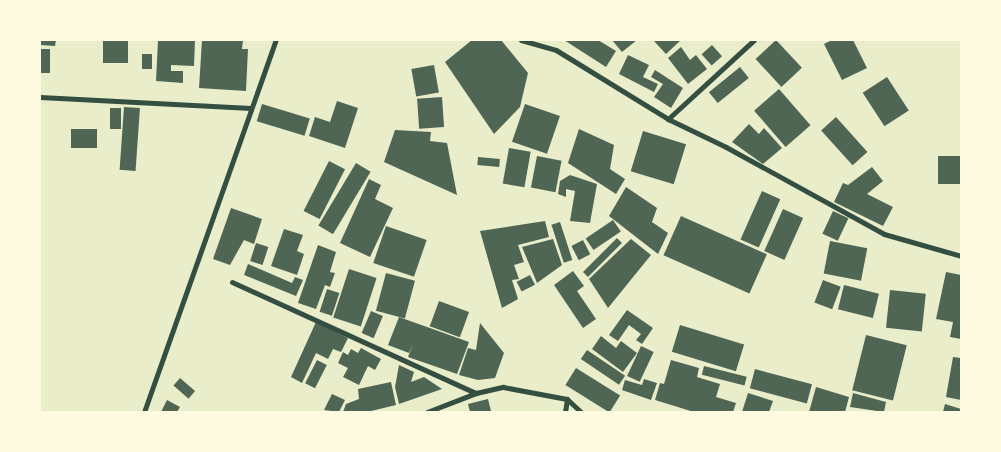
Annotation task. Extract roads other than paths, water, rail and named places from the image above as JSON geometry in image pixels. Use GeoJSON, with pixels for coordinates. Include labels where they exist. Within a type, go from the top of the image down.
{"type":"FeatureCollection","features":[{"type":"Feature","properties":{"kind":"street"},"geometry":{"type":"LineString","coordinates":[[144,412],[276,40]]}},
{"type":"Feature","properties":{"kind":"street"},"geometry":{"type":"LineString","coordinates":[[521,40],[556,50],[668,119],[726,147],[884,234],[961,256]]}},
{"type":"Feature","properties":{"kind":"street"},"geometry":{"type":"LineString","coordinates":[[668,119],[754,40]]}},
{"type":"Feature","properties":{"kind":"street"},"geometry":{"type":"LineString","coordinates":[[40,97],[251,108]]}},
{"type":"Feature","properties":{"kind":"street"},"geometry":{"type":"LineString","coordinates":[[232,282],[476,393]]}},
{"type":"Feature","properties":{"kind":"street"},"geometry":{"type":"LineString","coordinates":[[427,412],[476,393],[503,386],[567,399],[581,412]]}},
{"type":"Feature","properties":{"kind":"street"},"geometry":{"type":"LineString","coordinates":[[565,412],[567,399]]}}]}
